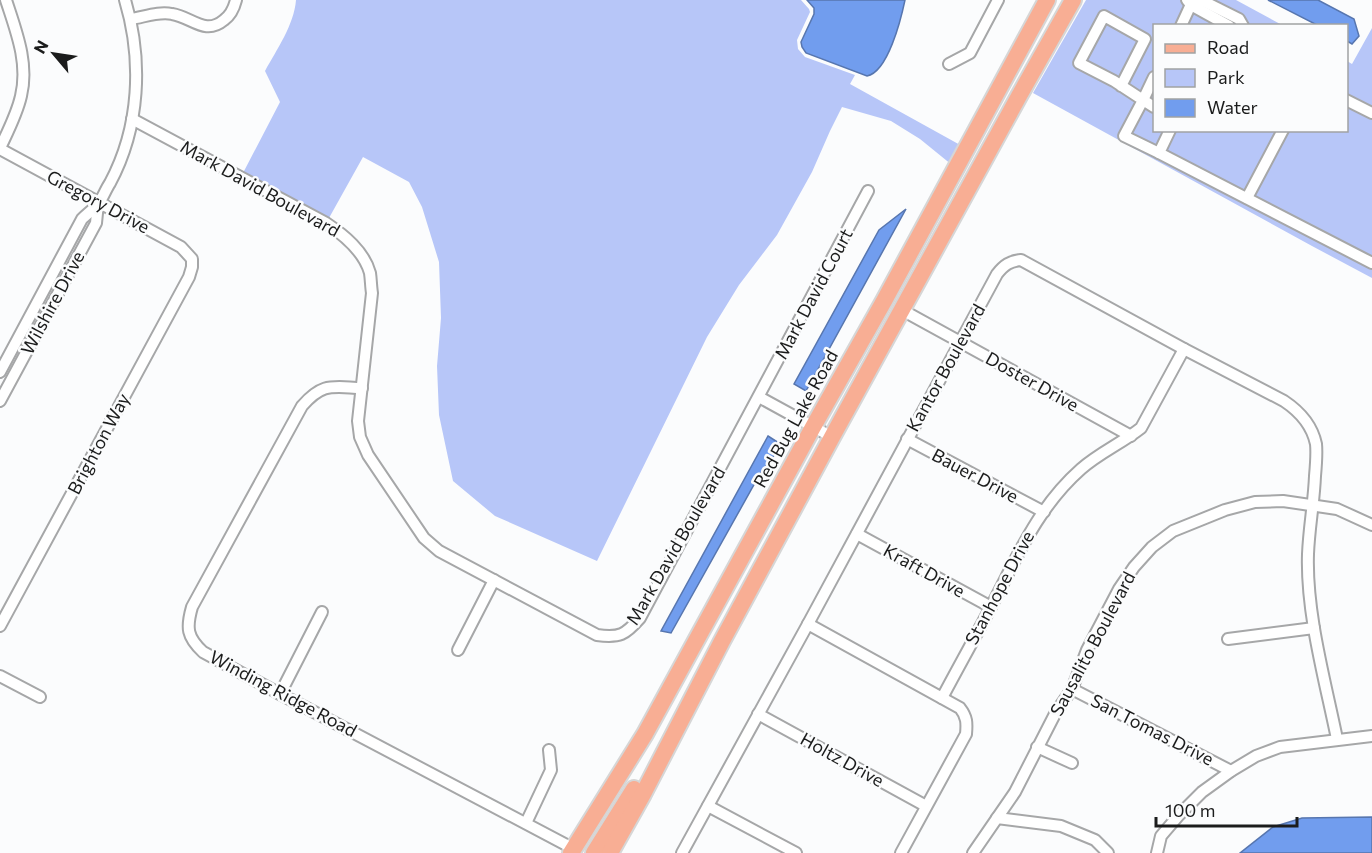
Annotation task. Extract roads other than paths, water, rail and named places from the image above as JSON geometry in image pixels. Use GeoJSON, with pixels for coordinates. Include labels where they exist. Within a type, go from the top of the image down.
{"type":"FeatureCollection","features":[{"type":"Feature","properties":{"kind":"main road","name":"Red Bug Lake Road"},"geometry":{"type":"LineString","coordinates":[[572,851],[645,734],[1047,0]]}},
{"type":"Feature","properties":{"kind":"main road"},"geometry":{"type":"LineString","coordinates":[[610,853],[644,794],[722,641],[832,438],[1073,0]]}},
{"type":"Feature","properties":{"kind":"main road"},"geometry":{"type":"LineString","coordinates":[[902,310],[901,286],[945,204],[945,189]]}},
{"type":"Feature","properties":{"kind":"main road"},"geometry":{"type":"LineString","coordinates":[[594,853],[722,641]]}},
{"type":"Feature","properties":{"kind":"street"},"geometry":{"type":"LineString","coordinates":[[0,148],[21,96],[24,76],[23,56],[6,0]]}},
{"type":"Feature","properties":{"kind":"street","name":"Wilshire Drive"},"geometry":{"type":"LineString","coordinates":[[0,372],[82,219],[98,203],[116,170],[126,141],[136,93],[136,67],[131,20],[125,0]]}},
{"type":"Feature","properties":{"kind":"street"},"geometry":{"type":"LineString","coordinates":[[131,20],[160,13],[172,14],[208,27],[219,24],[229,16],[236,0]]}},
{"type":"Feature","properties":{"kind":"street"},"geometry":{"type":"LineString","coordinates":[[949,64],[970,53],[998,0]]}},
{"type":"Feature","properties":{"kind":"street"},"geometry":{"type":"LineString","coordinates":[[1181,24],[1193,1]]}},
{"type":"Feature","properties":{"kind":"street"},"geometry":{"type":"LineString","coordinates":[[1193,1],[1226,24]]}},
{"type":"Feature","properties":{"kind":"street"},"geometry":{"type":"LineString","coordinates":[[1193,1],[1239,19],[1242,24]]}},
{"type":"Feature","properties":{"kind":"street"},"geometry":{"type":"LineString","coordinates":[[1121,86],[1145,39],[1104,16],[1079,63],[1153,105]]}},
{"type":"Feature","properties":{"kind":"street"},"geometry":{"type":"LineString","coordinates":[[1153,81],[1124,136],[1372,263]]}},
{"type":"Feature","properties":{"kind":"street"},"geometry":{"type":"LineString","coordinates":[[1348,101],[1372,113]]}},
{"type":"Feature","properties":{"kind":"street","name":"Mark David Boulevard"},"geometry":{"type":"LineString","coordinates":[[132,119],[326,223],[356,247],[370,273],[372,293],[358,421],[360,437],[368,454],[413,523],[424,538],[439,551],[597,635],[619,636],[629,631],[640,618],[759,397]]}},
{"type":"Feature","properties":{"kind":"street"},"geometry":{"type":"LineString","coordinates":[[1159,153],[1169,132]]}},
{"type":"Feature","properties":{"kind":"street"},"geometry":{"type":"LineString","coordinates":[[1247,198],[1281,132]]}},
{"type":"Feature","properties":{"kind":"street","name":"Gregory Drive"},"geometry":{"type":"LineString","coordinates":[[0,148],[181,247],[192,259]]}},
{"type":"Feature","properties":{"kind":"street","name":"Mark David Court"},"geometry":{"type":"LineString","coordinates":[[759,397],[868,191]]}},
{"type":"Feature","properties":{"kind":"street","name":"Wilshire Drive"},"geometry":{"type":"LineString","coordinates":[[0,401],[96,223],[98,203]]}},
{"type":"Feature","properties":{"kind":"street","name":"Brighton Way"},"geometry":{"type":"LineString","coordinates":[[0,626],[189,277],[192,259]]}},
{"type":"Feature","properties":{"kind":"street","name":"Kantor Boulevard"},"geometry":{"type":"LineString","coordinates":[[682,853],[997,274],[1012,261],[1021,260],[1284,401],[1304,418],[1316,443],[1317,456],[1308,553],[1309,583],[1314,628],[1337,739]]}},
{"type":"Feature","properties":{"kind":"street","name":"Doster Drive"},"geometry":{"type":"LineString","coordinates":[[902,310],[1131,436]]}},
{"type":"Feature","properties":{"kind":"street","name":"Stanhope Drive"},"geometry":{"type":"LineString","coordinates":[[942,698],[1032,527],[1059,491],[1082,469],[1141,428],[1184,349]]}},
{"type":"Feature","properties":{"kind":"street","name":"Winding Ridge Road"},"geometry":{"type":"LineString","coordinates":[[362,388],[321,389],[302,406],[192,607],[188,620],[189,633],[194,643],[203,652],[526,823],[572,851]]}},
{"type":"Feature","properties":{"kind":"street"},"geometry":{"type":"LineString","coordinates":[[759,397],[832,438]]}},
{"type":"Feature","properties":{"kind":"street","name":"Bauer Drive"},"geometry":{"type":"LineString","coordinates":[[907,439],[1044,512]]}},
{"type":"Feature","properties":{"kind":"street","name":"Sausalito Boulevard"},"geometry":{"type":"LineString","coordinates":[[973,853],[1015,792],[1056,712],[1072,689],[1087,650],[1119,590],[1134,567],[1152,547],[1173,531],[1225,510],[1255,502],[1282,501],[1338,509],[1372,525]]}},
{"type":"Feature","properties":{"kind":"street","name":"Kraft Drive"},"geometry":{"type":"LineString","coordinates":[[857,534],[991,607]]}},
{"type":"Feature","properties":{"kind":"street"},"geometry":{"type":"LineString","coordinates":[[458,650],[494,580]]}},
{"type":"Feature","properties":{"kind":"street"},"geometry":{"type":"LineString","coordinates":[[280,694],[322,612]]}},
{"type":"Feature","properties":{"kind":"street"},"geometry":{"type":"LineString","coordinates":[[808,624],[960,708],[965,715],[966,734],[901,853]]}},
{"type":"Feature","properties":{"kind":"street"},"geometry":{"type":"LineString","coordinates":[[1228,639],[1314,628]]}},
{"type":"Feature","properties":{"kind":"street"},"geometry":{"type":"LineString","coordinates":[[0,676],[40,698]]}},
{"type":"Feature","properties":{"kind":"street","name":"San Tomas Drive"},"geometry":{"type":"LineString","coordinates":[[1072,689],[1231,771]]}},
{"type":"Feature","properties":{"kind":"street","name":"Holtz Drive"},"geometry":{"type":"LineString","coordinates":[[758,714],[926,806]]}},
{"type":"Feature","properties":{"kind":"street"},"geometry":{"type":"LineString","coordinates":[[1157,853],[1161,836],[1179,814],[1202,792],[1256,756],[1280,747],[1372,736]]}},
{"type":"Feature","properties":{"kind":"street"},"geometry":{"type":"LineString","coordinates":[[1037,747],[1072,763]]}},
{"type":"Feature","properties":{"kind":"street"},"geometry":{"type":"LineString","coordinates":[[526,823],[551,770],[549,750]]}},
{"type":"Feature","properties":{"kind":"street"},"geometry":{"type":"LineString","coordinates":[[708,806],[796,853]]}},
{"type":"Feature","properties":{"kind":"street"},"geometry":{"type":"LineString","coordinates":[[997,818],[1061,826],[1095,840],[1108,853]]}},
{"type":"Feature","properties":{"kind":"water"},"geometry":{"type":"Polygon","coordinates":[[[807,0],[905,0],[892,44],[881,65],[867,76],[806,53],[801,42],[814,14],[814,8],[807,0]]]}},
{"type":"Feature","properties":{"kind":"water"},"geometry":{"type":"Polygon","coordinates":[[[1268,0],[1318,0],[1354,19],[1359,36],[1352,44],[1348,42],[1348,24],[1315,24],[1268,0]]]}},
{"type":"Feature","properties":{"kind":"water"},"geometry":{"type":"Polygon","coordinates":[[[906,209],[806,391],[794,384],[879,230],[906,209]]]}},
{"type":"Feature","properties":{"kind":"water"},"geometry":{"type":"Polygon","coordinates":[[[768,436],[782,445],[760,474],[671,633],[661,631],[768,436]]]}},
{"type":"Feature","properties":{"kind":"water"},"geometry":{"type":"Polygon","coordinates":[[[1372,817],[1372,853],[1240,853],[1273,827],[1302,818],[1372,817]]]}}]}
